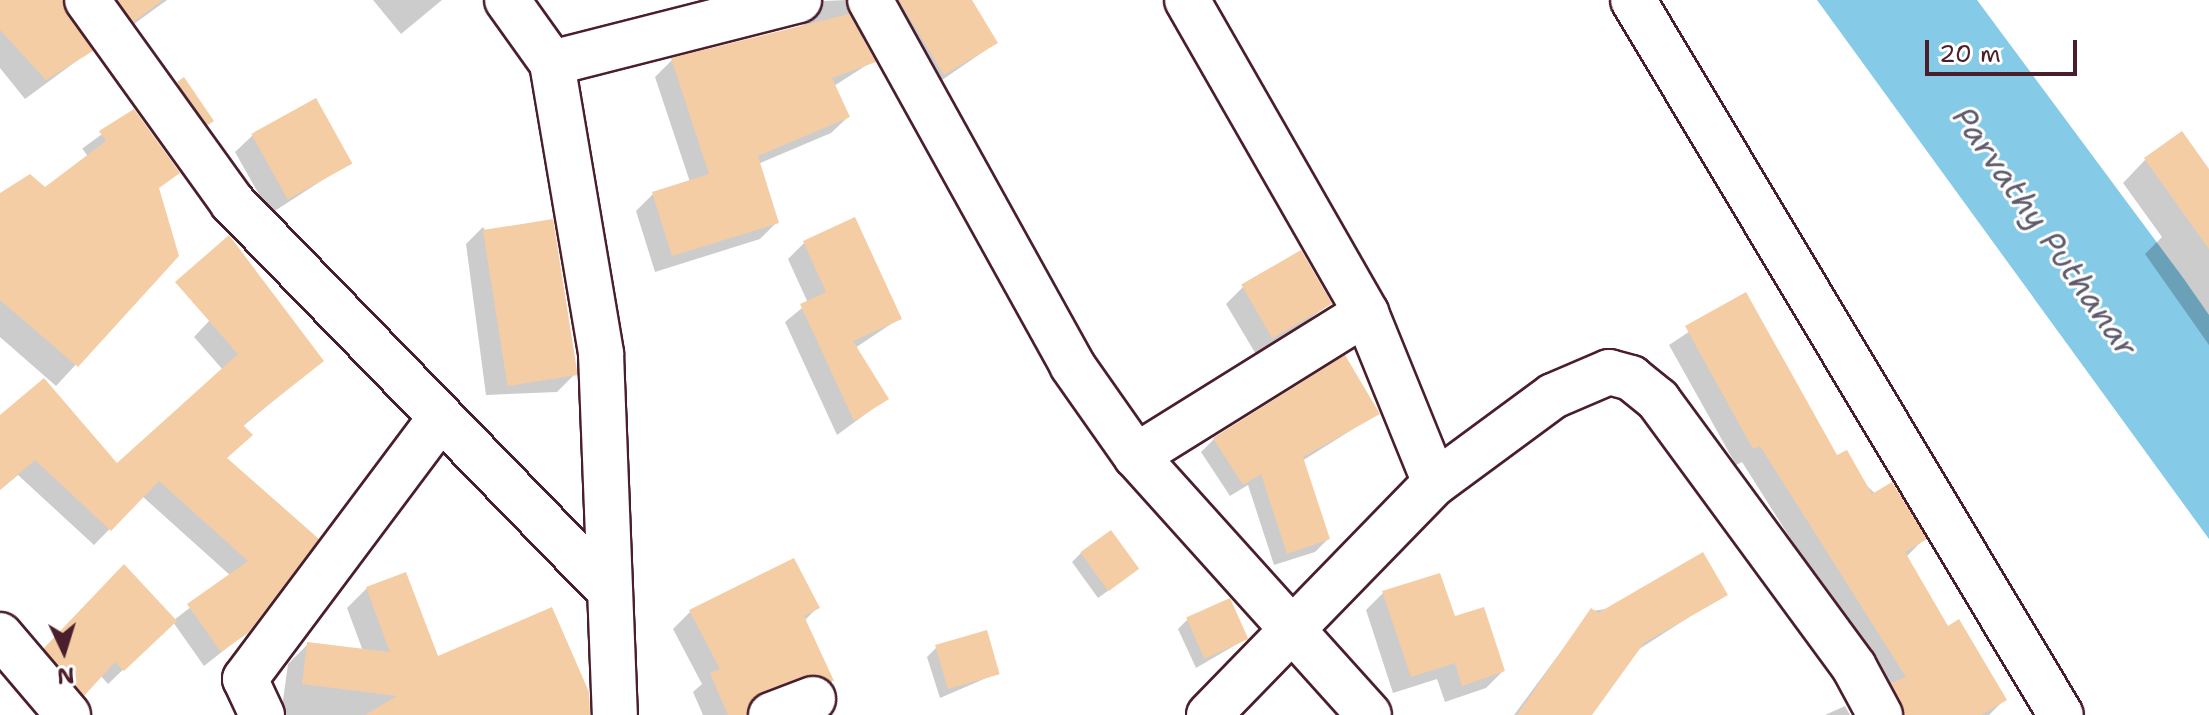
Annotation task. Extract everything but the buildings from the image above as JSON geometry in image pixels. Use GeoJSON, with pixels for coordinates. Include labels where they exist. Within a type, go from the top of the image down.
{"type":"FeatureCollection","features":[{"type":"Feature","properties":{"kind":"street"},"geometry":{"type":"LineString","coordinates":[[87,0],[232,202],[610,591]]}},
{"type":"Feature","properties":{"kind":"street"},"geometry":{"type":"LineString","coordinates":[[552,63],[799,0]]}},
{"type":"Feature","properties":{"kind":"street"},"geometry":{"type":"LineString","coordinates":[[870,0],[1072,365],[1136,456],[1369,715]]}},
{"type":"Feature","properties":{"kind":"street"},"geometry":{"type":"LineString","coordinates":[[1187,0],[1366,313],[1435,483]]}},
{"type":"Feature","properties":{"kind":"street"},"geometry":{"type":"LineString","coordinates":[[1633,0],[2061,715]]}},
{"type":"Feature","properties":{"kind":"street"},"geometry":{"type":"LineString","coordinates":[[509,1],[552,63],[601,354],[615,715]]}},
{"type":"Feature","properties":{"kind":"street"},"geometry":{"type":"LineString","coordinates":[[1136,456],[1366,313]]}},
{"type":"Feature","properties":{"kind":"street"},"geometry":{"type":"LineString","coordinates":[[1209,715],[1435,483],[1553,396],[1609,372],[1631,378],[1677,425],[1854,667],[1880,715]]}},
{"type":"Feature","properties":{"kind":"street"},"geometry":{"type":"LineString","coordinates":[[262,715],[245,679],[441,417]]}},
{"type":"Feature","properties":{"kind":"street"},"geometry":{"type":"LineString","coordinates":[[0,635],[68,715]]}},
{"type":"Feature","properties":{"kind":"street"},"geometry":{"type":"LineString","coordinates":[[771,715],[813,699]]}},
{"type":"Feature","properties":{"kind":"water","name":"Parvathy Puthanar"},"geometry":{"type":"Polygon","coordinates":[[[1817,0],[1977,0],[2184,279],[2209,315],[2209,539],[1817,0]]]}}]}
